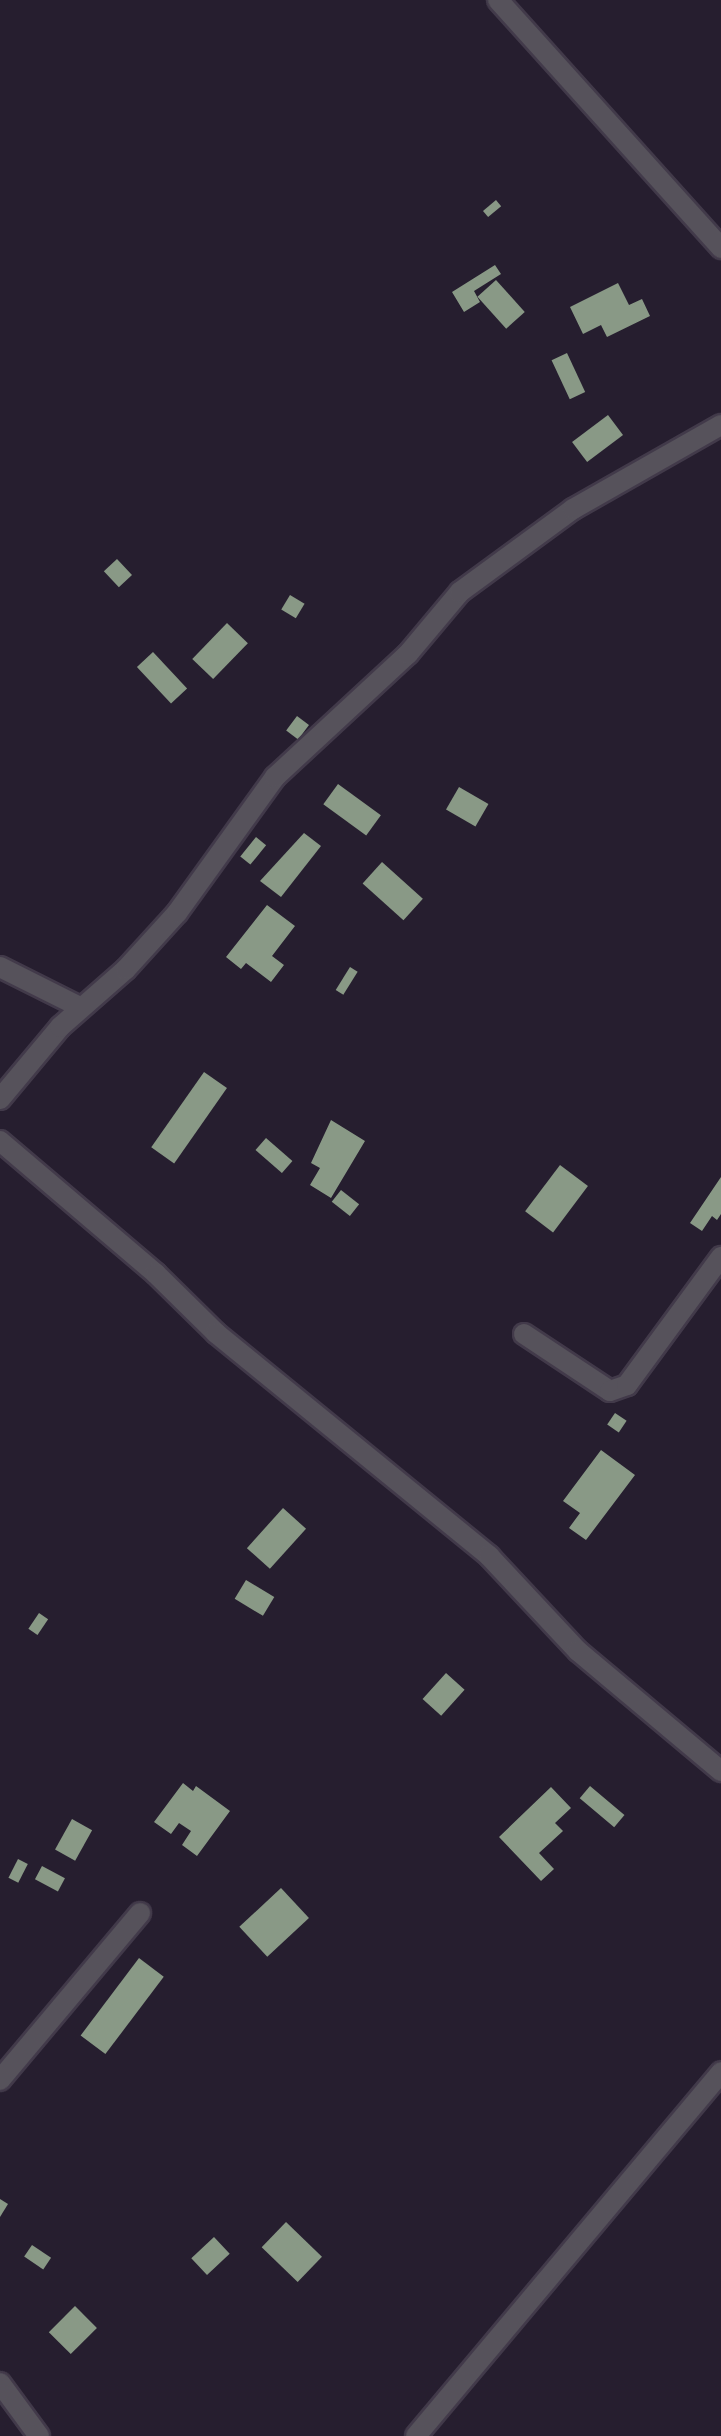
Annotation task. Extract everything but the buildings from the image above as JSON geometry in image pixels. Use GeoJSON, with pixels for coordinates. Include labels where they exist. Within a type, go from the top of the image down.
{"type":"FeatureCollection","features":[{"type":"Feature","properties":{"kind":"street"},"geometry":{"type":"LineString","coordinates":[[498,0],[721,248]]}},
{"type":"Feature","properties":{"kind":"street"},"geometry":{"type":"LineString","coordinates":[[0,1099],[80,1007],[126,969],[177,913],[275,777],[408,654],[460,592],[573,509],[721,425]]}},
{"type":"Feature","properties":{"kind":"street"},"geometry":{"type":"LineString","coordinates":[[0,967],[80,1007]]}},
{"type":"Feature","properties":{"kind":"street"},"geometry":{"type":"LineString","coordinates":[[0,1141],[156,1274],[216,1333],[489,1556],[578,1651],[721,1771]]}},
{"type":"Feature","properties":{"kind":"street"},"geometry":{"type":"LineString","coordinates":[[524,1334],[610,1391],[627,1385],[721,1257]]}},
{"type":"Feature","properties":{"kind":"street"},"geometry":{"type":"LineString","coordinates":[[0,2080],[140,1913]]}},
{"type":"Feature","properties":{"kind":"street"},"geometry":{"type":"LineString","coordinates":[[416,2436],[721,2072]]}},
{"type":"Feature","properties":{"kind":"street"},"geometry":{"type":"LineString","coordinates":[[0,2383],[39,2436]]}}]}
